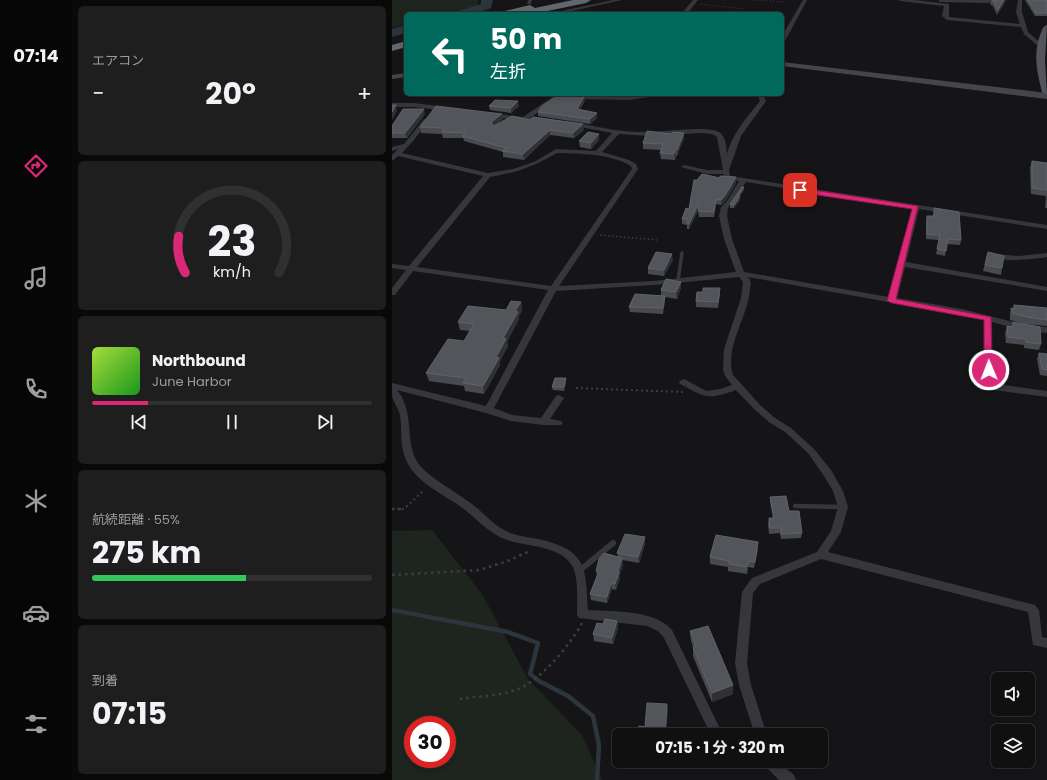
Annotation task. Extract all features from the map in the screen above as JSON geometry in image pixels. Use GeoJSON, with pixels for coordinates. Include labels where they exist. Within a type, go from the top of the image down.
{"type":"FeatureCollection","features":[{"type":"Feature","properties":{"kind":"highway"},"geometry":{"type":"LineString","coordinates":[[512,12],[567,0]]}},
{"type":"Feature","properties":{"kind":"highway"},"geometry":{"type":"LineString","coordinates":[[529,12],[586,0]]}},
{"type":"Feature","properties":{"kind":"highway"},"geometry":{"type":"LineString","coordinates":[[392,44],[404,40]]}},
{"type":"Feature","properties":{"kind":"highway"},"geometry":{"type":"LineString","coordinates":[[392,48],[404,45]]}},
{"type":"Feature","properties":{"kind":"main road"},"geometry":{"type":"LineString","coordinates":[[1047,28],[1040,45],[1043,56],[1047,92]]}},
{"type":"Feature","properties":{"kind":"street"},"geometry":{"type":"LineString","coordinates":[[560,12],[620,0]]}},
{"type":"Feature","properties":{"kind":"street"},"geometry":{"type":"LineString","coordinates":[[784,38],[806,0]]}},
{"type":"Feature","properties":{"kind":"street"},"geometry":{"type":"LineString","coordinates":[[900,0],[947,5],[945,16],[947,18],[1024,26]]}},
{"type":"Feature","properties":{"kind":"street"},"geometry":{"type":"LineString","coordinates":[[930,0],[986,2],[1007,0]]}},
{"type":"Feature","properties":{"kind":"street"},"geometry":{"type":"LineString","coordinates":[[1020,0],[1019,12],[1024,26],[1029,37],[1040,45]]}},
{"type":"Feature","properties":{"kind":"street"},"geometry":{"type":"LineString","coordinates":[[686,12],[694,2]]}},
{"type":"Feature","properties":{"kind":"street"},"geometry":{"type":"LineString","coordinates":[[784,64],[1047,96]]}},
{"type":"Feature","properties":{"kind":"street"},"geometry":{"type":"LineString","coordinates":[[392,77],[404,75]]}},
{"type":"Feature","properties":{"kind":"street"},"geometry":{"type":"LineString","coordinates":[[524,119],[559,96]]}},
{"type":"Feature","properties":{"kind":"street"},"geometry":{"type":"LineString","coordinates":[[574,96],[615,99],[646,96]]}},
{"type":"Feature","properties":{"kind":"street"},"geometry":{"type":"LineString","coordinates":[[726,171],[736,139],[763,101],[761,96]]}},
{"type":"Feature","properties":{"kind":"street"},"geometry":{"type":"LineString","coordinates":[[392,106],[408,104],[453,110]]}},
{"type":"Feature","properties":{"kind":"street"},"geometry":{"type":"LineString","coordinates":[[395,156],[407,144],[435,107]]}},
{"type":"Feature","properties":{"kind":"street"},"geometry":{"type":"LineString","coordinates":[[481,114],[549,121]]}},
{"type":"Feature","properties":{"kind":"street"},"geometry":{"type":"LineString","coordinates":[[502,124],[512,118]]}},
{"type":"Feature","properties":{"kind":"street"},"geometry":{"type":"LineString","coordinates":[[562,123],[639,134],[704,132],[717,134],[721,137],[724,144],[724,163],[727,177],[743,181],[1047,227]]}},
{"type":"Feature","properties":{"kind":"street"},"geometry":{"type":"LineString","coordinates":[[598,153],[617,132]]}},
{"type":"Feature","properties":{"kind":"street"},"geometry":{"type":"LineString","coordinates":[[392,149],[407,144]]}},
{"type":"Feature","properties":{"kind":"street"},"geometry":{"type":"LineString","coordinates":[[395,156],[488,176],[514,171],[536,163],[556,151],[598,153],[632,163],[634,165],[635,169],[553,289],[489,410]]}},
{"type":"Feature","properties":{"kind":"street"},"geometry":{"type":"LineString","coordinates":[[684,167],[707,172],[726,171]]}},
{"type":"Feature","properties":{"kind":"street"},"geometry":{"type":"LineString","coordinates":[[392,293],[473,192],[488,176]]}},
{"type":"Feature","properties":{"kind":"street"},"geometry":{"type":"LineString","coordinates":[[743,181],[723,211],[724,228],[741,274],[747,282],[747,290],[728,349],[727,369],[729,376],[758,408],[772,420],[788,430],[811,452],[828,473],[838,491],[843,507],[836,532],[822,555]]}},
{"type":"Feature","properties":{"kind":"street"},"geometry":{"type":"LineString","coordinates":[[892,301],[916,207]]}},
{"type":"Feature","properties":{"kind":"street"},"geometry":{"type":"LineString","coordinates":[[996,256],[1020,258],[1047,255]]}},
{"type":"Feature","properties":{"kind":"street"},"geometry":{"type":"LineString","coordinates":[[901,264],[1047,289]]}},
{"type":"Feature","properties":{"kind":"street"},"geometry":{"type":"LineString","coordinates":[[392,266],[553,289],[584,289],[741,274],[988,318],[1025,328],[1047,330]]}},
{"type":"Feature","properties":{"kind":"street"},"geometry":{"type":"LineString","coordinates":[[988,318],[989,383],[993,387],[1047,394]]}},
{"type":"Feature","properties":{"kind":"street"},"geometry":{"type":"LineString","coordinates":[[683,382],[689,383],[701,393],[721,392],[737,386]]}},
{"type":"Feature","properties":{"kind":"street"},"geometry":{"type":"LineString","coordinates":[[392,386],[489,410],[510,418],[558,423]]}},
{"type":"Feature","properties":{"kind":"street"},"geometry":{"type":"LineString","coordinates":[[392,390],[399,397],[406,422],[409,456],[416,467],[433,483],[468,506],[502,535],[542,545],[562,552],[572,558],[579,571],[583,615],[639,620],[653,622],[662,626],[668,634],[714,728]]}},
{"type":"Feature","properties":{"kind":"street"},"geometry":{"type":"LineString","coordinates":[[543,422],[559,398]]}},
{"type":"Feature","properties":{"kind":"street"},"geometry":{"type":"LineString","coordinates":[[759,728],[745,685],[741,663],[748,592],[756,581],[822,555],[1031,608],[1037,641],[1047,643]]}},
{"type":"Feature","properties":{"kind":"street"},"geometry":{"type":"LineString","coordinates":[[774,768],[789,780]]}},
{"type":"Feature","properties":{"kind":"lane"},"geometry":{"type":"LineString","coordinates":[[678,280],[682,253]]}},
{"type":"Feature","properties":{"kind":"lane"},"geometry":{"type":"LineString","coordinates":[[795,506],[843,507]]}},
{"type":"Feature","properties":{"kind":"lane"},"geometry":{"type":"LineString","coordinates":[[579,571],[614,543]]}},
{"type":"Feature","properties":{"kind":"path"},"geometry":{"type":"LineString","coordinates":[[752,0],[784,2]]}},
{"type":"Feature","properties":{"kind":"path"},"geometry":{"type":"LineString","coordinates":[[694,2],[745,9]]}},
{"type":"Feature","properties":{"kind":"path"},"geometry":{"type":"LineString","coordinates":[[590,234],[657,240]]}},
{"type":"Feature","properties":{"kind":"path"},"geometry":{"type":"LineString","coordinates":[[576,388],[701,393]]}},
{"type":"Feature","properties":{"kind":"path"},"geometry":{"type":"LineString","coordinates":[[392,509],[404,509],[433,483]]}},
{"type":"Feature","properties":{"kind":"path"},"geometry":{"type":"LineString","coordinates":[[392,575],[479,570],[505,562],[542,545]]}},
{"type":"Feature","properties":{"kind":"path"},"geometry":{"type":"LineString","coordinates":[[460,699],[520,689],[540,674],[571,641],[582,625],[583,615]]}},
{"type":"Feature","properties":{"kind":"shaded area"},"geometry":{"type":"Polygon","coordinates":[[[392,0],[479,0],[477,6],[452,12],[404,12],[404,25],[392,28],[392,0]]]}},
{"type":"Feature","properties":{"kind":"shaded area"},"geometry":{"type":"Polygon","coordinates":[[[432,530],[482,594],[528,679],[582,735],[602,780],[392,780],[392,531],[432,530]]]}},
{"type":"Feature","properties":{"kind":"building"},"geometry":{"type":"Polygon","coordinates":[[[992,0],[1004,0],[998,10],[994,1],[992,0]]]}},
{"type":"Feature","properties":{"kind":"building"},"geometry":{"type":"Polygon","coordinates":[[[1028,0],[1047,0],[1047,13],[1036,13],[1028,0]]]}},
{"type":"Feature","properties":{"kind":"building"},"geometry":{"type":"Polygon","coordinates":[[[558,96],[576,96],[584,97],[577,109],[597,113],[590,119],[538,112],[542,106],[558,96]]]}},
{"type":"Feature","properties":{"kind":"building"},"geometry":{"type":"Polygon","coordinates":[[[495,100],[518,101],[511,108],[489,106],[495,100]]]}},
{"type":"Feature","properties":{"kind":"building"},"geometry":{"type":"Polygon","coordinates":[[[392,105],[396,105],[392,112],[392,105]]]}},
{"type":"Feature","properties":{"kind":"building"},"geometry":{"type":"Polygon","coordinates":[[[436,106],[502,114],[491,122],[494,126],[512,116],[530,120],[533,117],[583,124],[573,133],[550,130],[523,154],[502,151],[507,148],[462,136],[466,133],[442,132],[444,128],[420,127],[436,106]]]}},
{"type":"Feature","properties":{"kind":"building"},"geometry":{"type":"Polygon","coordinates":[[[403,109],[424,109],[405,133],[392,133],[392,126],[403,109]]]}},
{"type":"Feature","properties":{"kind":"building"},"geometry":{"type":"Polygon","coordinates":[[[647,131],[671,134],[673,132],[684,133],[674,154],[660,153],[663,144],[643,143],[647,131]]]}},
{"type":"Feature","properties":{"kind":"building"},"geometry":{"type":"Polygon","coordinates":[[[588,132],[599,134],[591,143],[579,141],[588,132]]]}},
{"type":"Feature","properties":{"kind":"building"},"geometry":{"type":"Polygon","coordinates":[[[1032,161],[1047,163],[1047,190],[1032,188],[1032,161]]]}},
{"type":"Feature","properties":{"kind":"building"},"geometry":{"type":"Polygon","coordinates":[[[702,174],[720,178],[720,176],[736,177],[721,200],[716,199],[714,212],[699,211],[698,205],[689,224],[687,223],[688,219],[682,219],[686,208],[689,209],[694,180],[697,180],[702,174]]]}},
{"type":"Feature","properties":{"kind":"building"},"geometry":{"type":"Polygon","coordinates":[[[742,187],[744,187],[734,205],[730,204],[742,187]]]}},
{"type":"Feature","properties":{"kind":"building"},"geometry":{"type":"Polygon","coordinates":[[[934,208],[959,212],[961,240],[948,239],[946,251],[937,249],[940,235],[927,234],[927,216],[934,216],[934,208]]]}},
{"type":"Feature","properties":{"kind":"building"},"geometry":{"type":"Polygon","coordinates":[[[656,252],[672,254],[664,270],[648,268],[656,252]]]}},
{"type":"Feature","properties":{"kind":"building"},"geometry":{"type":"Polygon","coordinates":[[[988,252],[1004,256],[1002,268],[985,265],[988,252]]]}},
{"type":"Feature","properties":{"kind":"building"},"geometry":{"type":"Polygon","coordinates":[[[666,279],[681,282],[676,292],[661,290],[666,279]]]}},
{"type":"Feature","properties":{"kind":"building"},"geometry":{"type":"Polygon","coordinates":[[[703,288],[720,288],[718,302],[696,301],[697,292],[703,292],[703,288]]]}},
{"type":"Feature","properties":{"kind":"building"},"geometry":{"type":"Polygon","coordinates":[[[635,294],[665,296],[663,308],[629,307],[635,294]]]}},
{"type":"Feature","properties":{"kind":"building"},"geometry":{"type":"Polygon","coordinates":[[[511,301],[521,302],[515,311],[518,312],[503,338],[506,339],[496,357],[499,358],[483,386],[463,383],[466,378],[426,373],[448,339],[464,341],[474,324],[458,322],[468,306],[506,310],[511,301]]]}},
{"type":"Feature","properties":{"kind":"building"},"geometry":{"type":"Polygon","coordinates":[[[1014,305],[1047,308],[1047,320],[1012,313],[1011,308],[1014,309],[1014,305]]]}},
{"type":"Feature","properties":{"kind":"building"},"geometry":{"type":"Polygon","coordinates":[[[1013,322],[1040,327],[1041,344],[1026,342],[1026,339],[1008,337],[1007,326],[1013,327],[1013,322]]]}},
{"type":"Feature","properties":{"kind":"building"},"geometry":{"type":"Polygon","coordinates":[[[1039,353],[1047,354],[1047,370],[1042,369],[1039,353]]]}},
{"type":"Feature","properties":{"kind":"building"},"geometry":{"type":"Polygon","coordinates":[[[555,378],[566,378],[564,387],[552,387],[555,378]]]}},
{"type":"Feature","properties":{"kind":"building"},"geometry":{"type":"Polygon","coordinates":[[[786,496],[789,511],[799,511],[802,533],[781,534],[781,528],[770,528],[769,518],[774,518],[770,497],[786,496]]]}},
{"type":"Feature","properties":{"kind":"building"},"geometry":{"type":"Polygon","coordinates":[[[625,534],[645,537],[638,557],[617,553],[625,534]]]}},
{"type":"Feature","properties":{"kind":"building"},"geometry":{"type":"Polygon","coordinates":[[[716,535],[758,542],[755,562],[749,561],[747,567],[729,564],[729,561],[710,557],[716,535]]]}},
{"type":"Feature","properties":{"kind":"building"},"geometry":{"type":"Polygon","coordinates":[[[604,553],[622,558],[615,584],[611,583],[607,597],[590,594],[599,571],[596,571],[599,559],[604,553]]]}},
{"type":"Feature","properties":{"kind":"building"},"geometry":{"type":"Polygon","coordinates":[[[605,619],[617,621],[612,638],[593,634],[597,623],[603,624],[605,619]]]}},
{"type":"Feature","properties":{"kind":"building"},"geometry":{"type":"Polygon","coordinates":[[[708,626],[733,685],[712,693],[693,647],[696,646],[690,631],[708,626]]]}},
{"type":"Feature","properties":{"kind":"building"},"geometry":{"type":"Polygon","coordinates":[[[647,703],[667,704],[665,728],[639,728],[639,726],[645,727],[647,703]]]}},
{"type":"Feature","properties":{"kind":"waterway"},"geometry":{"type":"LineString","coordinates":[[468,12],[487,6],[487,0]]}},
{"type":"Feature","properties":{"kind":"waterway"},"geometry":{"type":"LineString","coordinates":[[392,33],[404,30]]}},
{"type":"Feature","properties":{"kind":"waterway"},"geometry":{"type":"LineString","coordinates":[[392,610],[508,632],[538,643],[530,674],[539,681],[568,696],[593,716],[599,745],[597,780]]}},
{"type":"Feature","properties":{"kind":"route"},"geometry":{"type":"LineString","coordinates":[[800,190],[916,207],[892,301],[962,312],[988,318],[989,370]]}}]}
